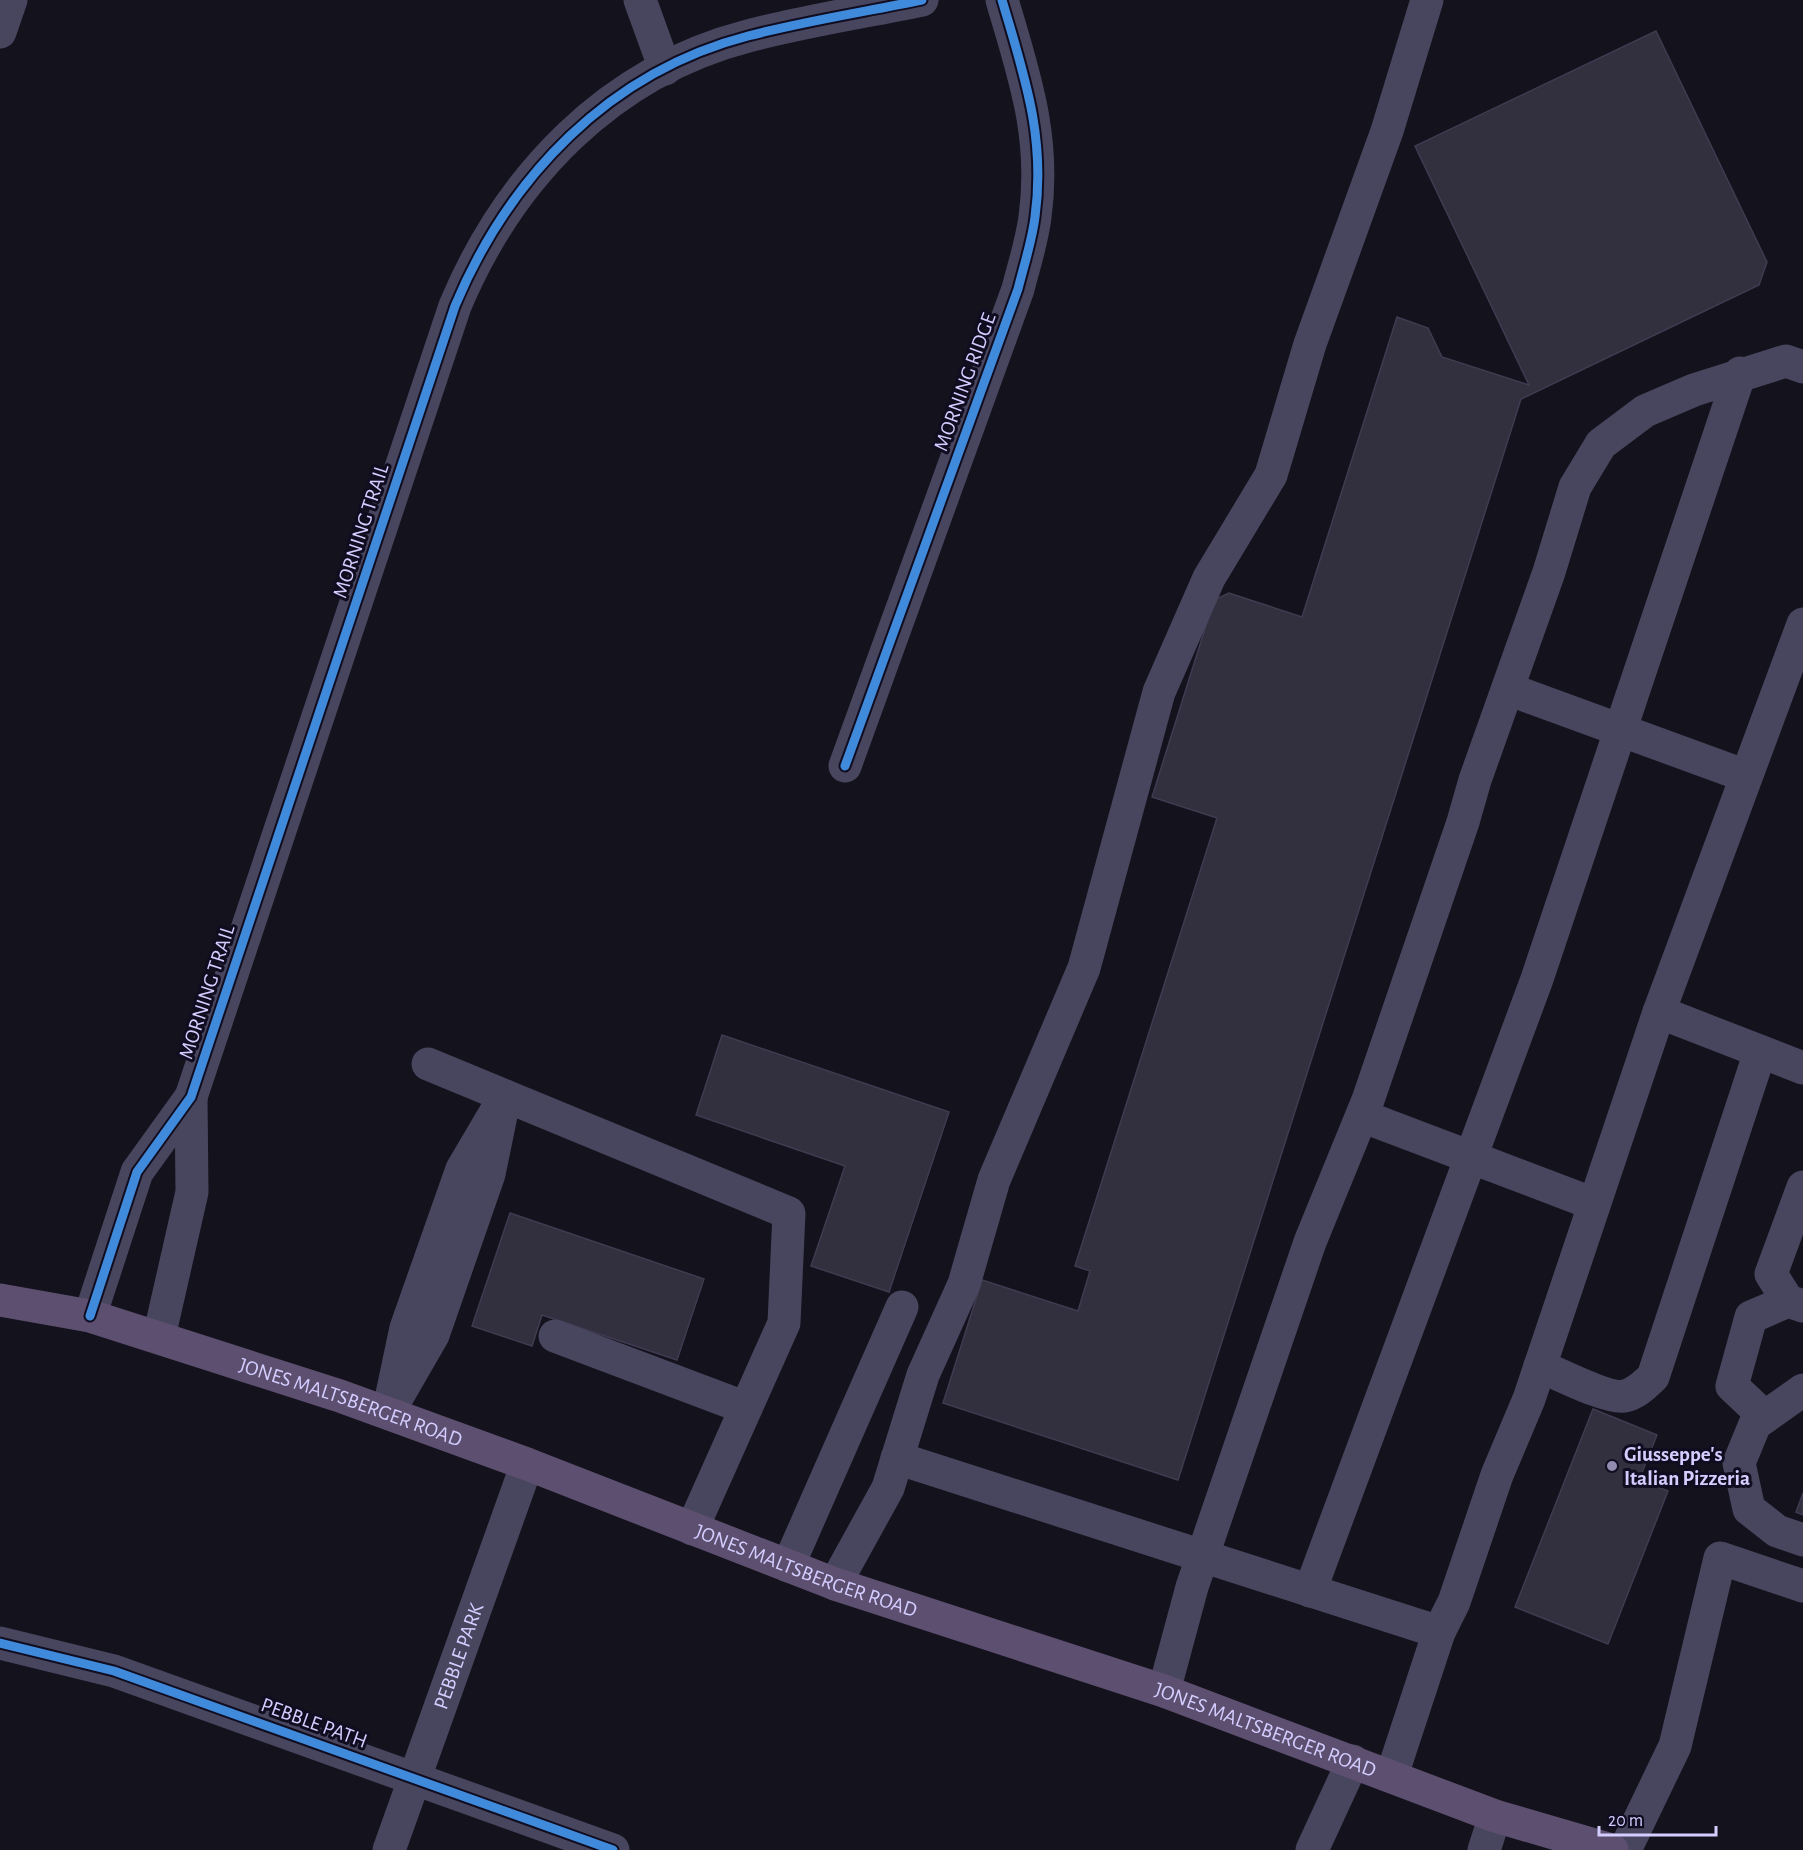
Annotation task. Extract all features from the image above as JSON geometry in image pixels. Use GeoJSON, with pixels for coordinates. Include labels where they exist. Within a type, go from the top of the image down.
{"type":"FeatureCollection","features":[{"type":"Feature","properties":{"kind":"main road","name":"JONES MALTSBERGER ROAD"},"geometry":{"type":"LineString","coordinates":[[0,1300],[90,1316],[388,1413],[527,1464],[835,1584],[1164,1691],[1392,1775],[1495,1816],[1612,1850]]}},
{"type":"Feature","properties":{"kind":"street"},"geometry":{"type":"LineString","coordinates":[[0,32],[11,0]]}},
{"type":"Feature","properties":{"kind":"street"},"geometry":{"type":"LineString","coordinates":[[640,0],[664,69]]}},
{"type":"Feature","properties":{"kind":"street","name":"MORNING TRAIL"},"geometry":{"type":"LineString","coordinates":[[90,1316],[137,1172],[191,1097],[447,329],[473,264],[522,187],[552,152],[586,121],[623,93],[664,69],[704,50],[747,36],[922,0]]}},
{"type":"Feature","properties":{"kind":"street","name":"MORNING RIDGE"},"geometry":{"type":"LineString","coordinates":[[845,766],[1018,289],[1035,217],[1037,142],[1033,105],[1002,0]]}},
{"type":"Feature","properties":{"kind":"street"},"geometry":{"type":"LineString","coordinates":[[835,1584],[888,1488],[923,1375],[964,1284],[994,1180],[1084,968],[1159,692],[1209,578],[1271,475],[1310,344],[1387,131],[1427,0]]}},
{"type":"Feature","properties":{"kind":"street"},"geometry":{"type":"LineString","coordinates":[[1164,1691],[1192,1587],[1310,1242],[1362,1116],[1549,573],[1575,487],[1600,444],[1645,411],[1740,374],[1786,361],[1803,367]]}},
{"type":"Feature","properties":{"kind":"street"},"geometry":{"type":"LineString","coordinates":[[1310,1591],[1537,979],[1740,374]]}},
{"type":"Feature","properties":{"kind":"street"},"geometry":{"type":"LineString","coordinates":[[1392,1775],[1439,1632],[1454,1602],[1497,1475],[1529,1399],[1659,1012],[1803,624]]}},
{"type":"Feature","properties":{"kind":"street"},"geometry":{"type":"LineString","coordinates":[[1508,689],[1746,776]]}},
{"type":"Feature","properties":{"kind":"street"},"geometry":{"type":"LineString","coordinates":[[1659,1012],[1803,1068]]}},
{"type":"Feature","properties":{"kind":"street"},"geometry":{"type":"LineString","coordinates":[[1540,1366],[1623,1397],[1641,1389],[1653,1377],[1760,1052]]}},
{"type":"Feature","properties":{"kind":"street"},"geometry":{"type":"LineString","coordinates":[[428,1064],[789,1212],[784,1323],[692,1529]]}},
{"type":"Feature","properties":{"kind":"street"},"geometry":{"type":"LineString","coordinates":[[388,1413],[406,1328],[462,1169],[505,1096]]}},
{"type":"Feature","properties":{"kind":"street","name":"MORNING TRAIL"},"geometry":{"type":"LineString","coordinates":[[159,1337],[192,1192],[191,1097]]}},
{"type":"Feature","properties":{"kind":"street"},"geometry":{"type":"LineString","coordinates":[[1362,1116],[1594,1204]]}},
{"type":"Feature","properties":{"kind":"street"},"geometry":{"type":"LineString","coordinates":[[1765,1417],[1732,1386],[1751,1317],[1795,1304],[1771,1274],[1803,1187]]}},
{"type":"Feature","properties":{"kind":"street"},"geometry":{"type":"LineString","coordinates":[[788,1566],[902,1307]]}},
{"type":"Feature","properties":{"kind":"street"},"geometry":{"type":"LineString","coordinates":[[555,1336],[746,1408]]}},
{"type":"Feature","properties":{"kind":"street"},"geometry":{"type":"LineString","coordinates":[[1803,1390],[1755,1424],[1739,1463],[1749,1509],[1777,1532],[1803,1540]]}},
{"type":"Feature","properties":{"kind":"street"},"geometry":{"type":"LineString","coordinates":[[897,1458],[1439,1632]]}},
{"type":"Feature","properties":{"kind":"street","name":"PEBBLE PARK"},"geometry":{"type":"LineString","coordinates":[[389,1850],[527,1464]]}},
{"type":"Feature","properties":{"kind":"street"},"geometry":{"type":"LineString","coordinates":[[1625,1850],[1675,1746],[1720,1558],[1803,1586]]}},
{"type":"Feature","properties":{"kind":"street","name":"PEBBLE PATH"},"geometry":{"type":"LineString","coordinates":[[0,1643],[114,1671],[613,1850]]}},
{"type":"Feature","properties":{"kind":"street"},"geometry":{"type":"LineString","coordinates":[[1312,1850],[1353,1761]]}},
{"type":"Feature","properties":{"kind":"street"},"geometry":{"type":"LineString","coordinates":[[1484,1850],[1495,1816]]}},
{"type":"Feature","properties":{"kind":"building"},"geometry":{"type":"Polygon","coordinates":[[[1656,31],[1767,262],[1759,285],[1521,399],[1178,1480],[943,1403],[982,1280],[1078,1311],[1090,1271],[1075,1266],[1217,818],[1152,797],[1214,600],[1229,593],[1302,617],[1397,317],[1428,328],[1442,357],[1529,385],[1415,146],[1656,31]]]}},
{"type":"Feature","properties":{"kind":"building"},"geometry":{"type":"Polygon","coordinates":[[[722,1035],[949,1112],[889,1292],[811,1266],[845,1166],[696,1115],[722,1035]]]}},
{"type":"Feature","properties":{"kind":"building"},"geometry":{"type":"Polygon","coordinates":[[[510,1213],[704,1279],[677,1360],[542,1315],[532,1346],[472,1326],[510,1213]]]}},
{"type":"Feature","properties":{"kind":"building"},"geometry":{"type":"Polygon","coordinates":[[[1593,1409],[1657,1435],[1639,1480],[1668,1491],[1608,1644],[1515,1607],[1593,1409]]]}},
{"type":"Feature","properties":{"kind":"building"},"geometry":{"type":"Polygon","coordinates":[[[1803,1493],[1803,1515],[1796,1512],[1803,1493]]]}},
{"type":"Feature","properties":{"kind":"cycle path"},"geometry":{"type":"LineString","coordinates":[[90,1316],[137,1172],[191,1097],[455,306],[477,259],[504,214],[535,173],[570,136],[608,103],[651,75],[698,53],[748,36],[922,0]]}},
{"type":"Feature","properties":{"kind":"cycle path"},"geometry":{"type":"LineString","coordinates":[[845,766],[1018,289],[1032,235],[1038,188],[1035,133],[1025,81],[1002,0]]}},
{"type":"Feature","properties":{"kind":"cycle path"},"geometry":{"type":"LineString","coordinates":[[0,1643],[114,1671],[613,1850]]}},
{"type":"Feature","properties":{"kind":"place","name":"Giusseppe's Italian Pizzeria"},"geometry":{"type":"Point","coordinates":[1612,1466]}}]}
